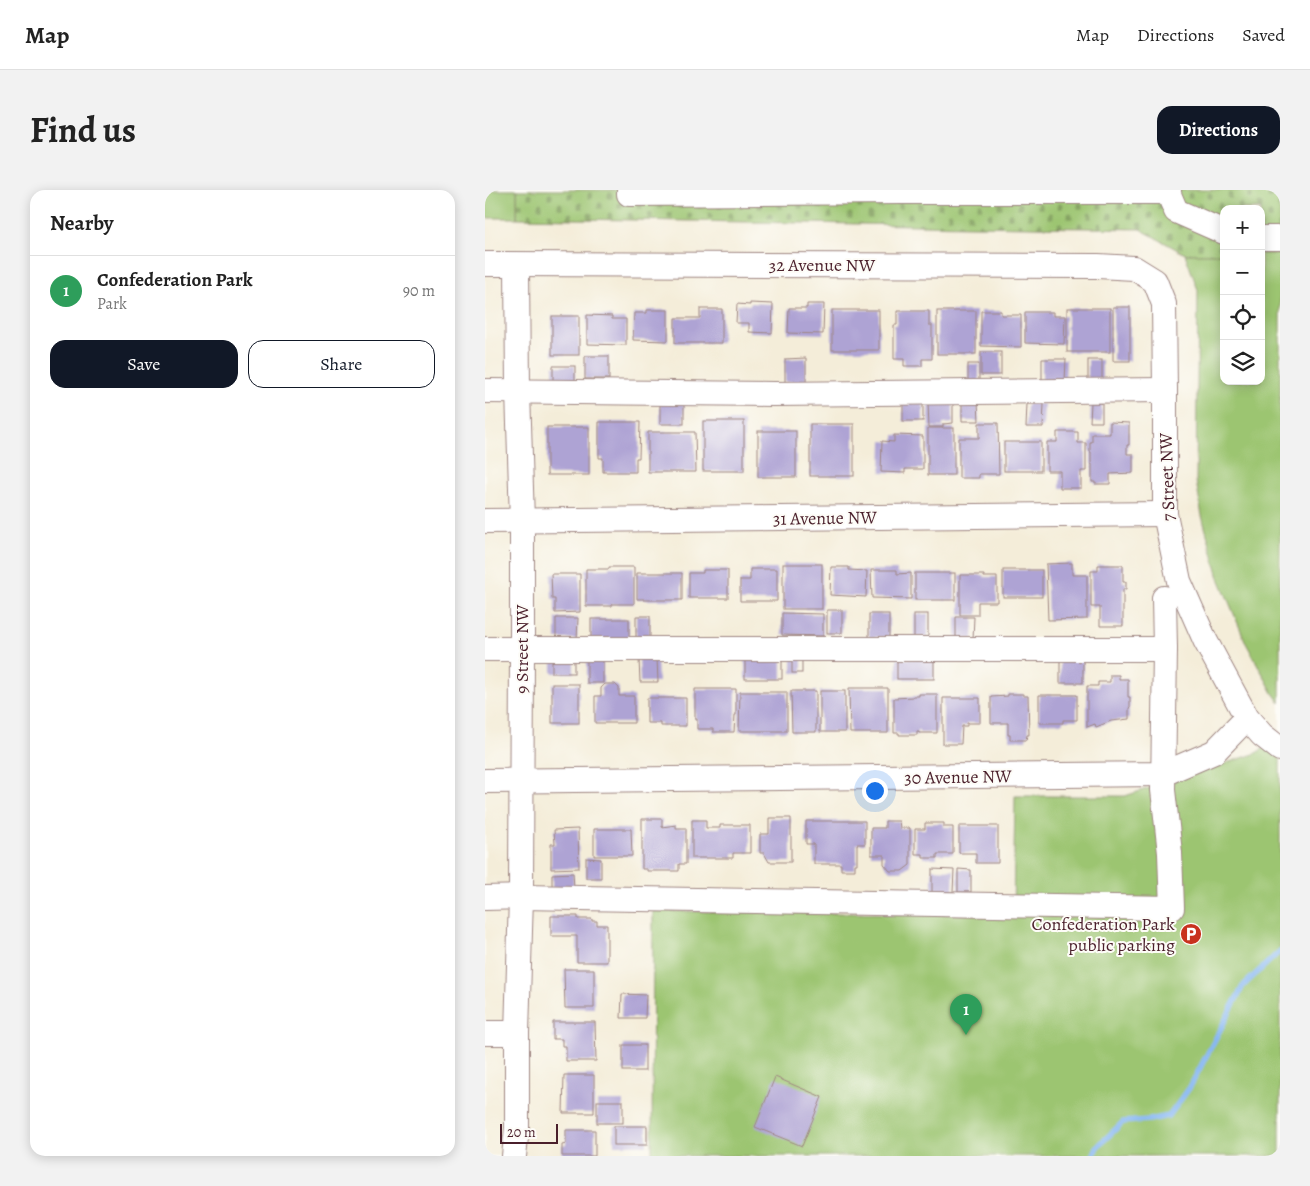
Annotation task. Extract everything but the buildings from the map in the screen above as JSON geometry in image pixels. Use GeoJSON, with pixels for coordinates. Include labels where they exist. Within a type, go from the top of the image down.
{"type":"FeatureCollection","features":[{"type":"Feature","properties":{"kind":"street"},"geometry":{"type":"LineString","coordinates":[[629,190],[629,194],[1168,191],[1176,211],[1220,230]]}},
{"type":"Feature","properties":{"kind":"street"},"geometry":{"type":"LineString","coordinates":[[1265,238],[1280,238]]}},
{"type":"Feature","properties":{"kind":"street","name":"32 Avenue NW"},"geometry":{"type":"LineString","coordinates":[[485,264],[1099,266],[1133,268],[1155,281]]}},
{"type":"Feature","properties":{"kind":"street","name":"9 Street NW"},"geometry":{"type":"LineString","coordinates":[[513,1156],[517,1128],[517,1034],[521,897],[522,521],[517,264]]}},
{"type":"Feature","properties":{"kind":"street","name":"7 Street NW"},"geometry":{"type":"LineString","coordinates":[[1155,281],[1164,304],[1165,514],[1179,581],[1205,640],[1247,718]]}},
{"type":"Feature","properties":{"kind":"street"},"geometry":{"type":"LineString","coordinates":[[485,391],[774,394],[1165,390]]}},
{"type":"Feature","properties":{"kind":"street","name":"31 Avenue NW"},"geometry":{"type":"LineString","coordinates":[[485,521],[1165,514]]}},
{"type":"Feature","properties":{"kind":"street"},"geometry":{"type":"LineString","coordinates":[[485,898],[521,897],[1172,908],[1170,852],[1163,790],[1164,598]]}},
{"type":"Feature","properties":{"kind":"street"},"geometry":{"type":"LineString","coordinates":[[485,649],[1165,649]]}},
{"type":"Feature","properties":{"kind":"street"},"geometry":{"type":"LineString","coordinates":[[1247,718],[1280,749]]}},
{"type":"Feature","properties":{"kind":"street","name":"30 Avenue NW"},"geometry":{"type":"LineString","coordinates":[[485,781],[1163,774],[1214,752],[1247,718]]}},
{"type":"Feature","properties":{"kind":"street"},"geometry":{"type":"LineString","coordinates":[[485,1033],[517,1034]]}},
{"type":"Feature","properties":{"kind":"green space"},"geometry":{"type":"Polygon","coordinates":[[[485,190],[517,190],[517,218],[485,218],[485,190]]]}},
{"type":"Feature","properties":{"kind":"green space"},"geometry":{"type":"Polygon","coordinates":[[[517,190],[1280,190],[1280,254],[1265,254],[1265,205],[1220,205],[1220,254],[1185,254],[1140,229],[517,218],[517,190]]]}},
{"type":"Feature","properties":{"kind":"green space"},"geometry":{"type":"Polygon","coordinates":[[[1185,254],[1220,254],[1220,385],[1265,385],[1265,254],[1280,254],[1280,703],[1246,643],[1219,578],[1202,516],[1196,481],[1198,290],[1185,254]]]}},
{"type":"Feature","properties":{"kind":"green space"},"geometry":{"type":"Polygon","coordinates":[[[1280,739],[1280,1156],[652,1156],[653,911],[1013,915],[1015,796],[1125,796],[1254,754],[1280,739]]]}},
{"type":"Feature","properties":{"kind":"waterway"},"geometry":{"type":"LineString","coordinates":[[1093,1156],[1097,1147],[1123,1122],[1169,1116],[1190,1087],[1243,986],[1280,951]]}},
{"type":"Feature","properties":{"kind":"place","name":"Confederation Park public parking"},"geometry":{"type":"Point","coordinates":[1191,934]}},
{"type":"Feature","properties":{"kind":"place","name":"Confederation Park"},"geometry":{"type":"Point","coordinates":[966,1035]}}]}
